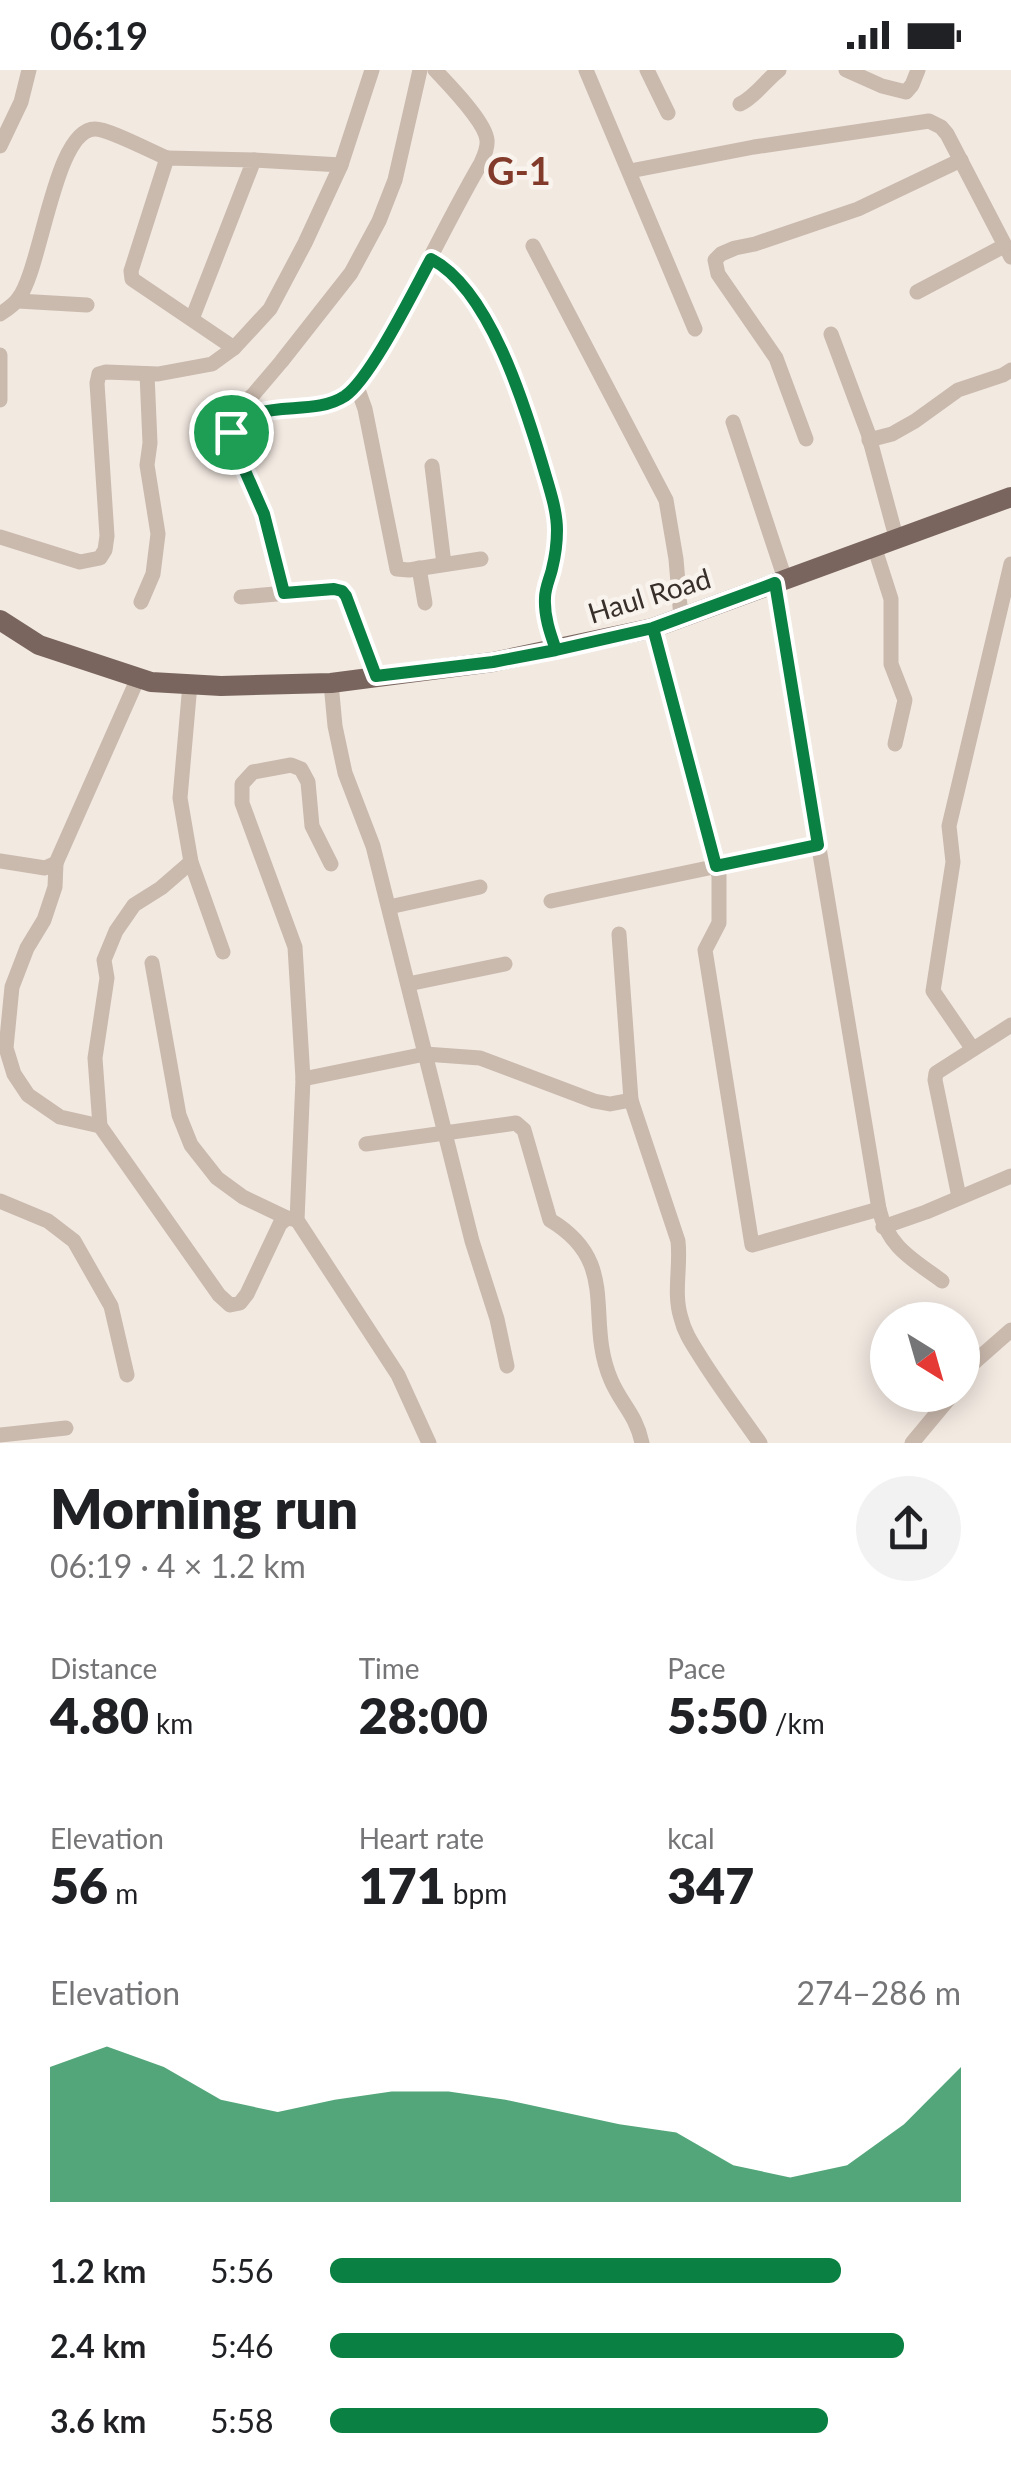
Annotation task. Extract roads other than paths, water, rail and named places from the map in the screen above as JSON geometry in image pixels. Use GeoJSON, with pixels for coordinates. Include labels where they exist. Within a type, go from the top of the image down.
{"type":"FeatureCollection","features":[{"type":"Feature","properties":{"kind":"main road","name":"Haul Road"},"geometry":{"type":"LineString","coordinates":[[1,624],[39,645],[150,682],[221,686],[331,683],[493,662],[653,628],[1011,497]]}},
{"type":"Feature","properties":{"kind":"street"},"geometry":{"type":"LineString","coordinates":[[0,146],[21,102],[28,70]]}},
{"type":"Feature","properties":{"kind":"street"},"geometry":{"type":"LineString","coordinates":[[0,537],[80,562],[100,558],[106,550],[107,536],[99,374],[158,374],[212,364],[234,348],[270,309],[341,165],[372,70]]}},
{"type":"Feature","properties":{"kind":"street"},"geometry":{"type":"LineString","coordinates":[[231,432],[225,428],[224,419],[253,395],[314,321],[351,273],[380,221],[395,180],[420,70]]}},
{"type":"Feature","properties":{"kind":"street"},"geometry":{"type":"LineString","coordinates":[[284,593],[264,514],[231,432],[250,414],[320,406],[349,393],[392,329],[488,142],[461,97],[434,70]]}},
{"type":"Feature","properties":{"kind":"street"},"geometry":{"type":"LineString","coordinates":[[586,70],[695,328]]}},
{"type":"Feature","properties":{"kind":"street"},"geometry":{"type":"LineString","coordinates":[[646,70],[668,113]]}},
{"type":"Feature","properties":{"kind":"street"},"geometry":{"type":"LineString","coordinates":[[740,104],[778,70]]}},
{"type":"Feature","properties":{"kind":"street"},"geometry":{"type":"LineString","coordinates":[[846,70],[906,92],[918,70]]}},
{"type":"Feature","properties":{"kind":"street"},"geometry":{"type":"LineString","coordinates":[[630,170],[929,121],[941,126],[1007,251],[917,292]]}},
{"type":"Feature","properties":{"kind":"street"},"geometry":{"type":"LineString","coordinates":[[0,314],[18,301],[36,260],[52,192],[72,145],[82,133],[96,129],[167,158],[341,165]]}},
{"type":"Feature","properties":{"kind":"street"},"geometry":{"type":"LineString","coordinates":[[167,158],[131,270],[132,278],[234,348]]}},
{"type":"Feature","properties":{"kind":"street"},"geometry":{"type":"LineString","coordinates":[[192,319],[254,160]]}},
{"type":"Feature","properties":{"kind":"street"},"geometry":{"type":"LineString","coordinates":[[806,440],[776,358],[718,274],[715,260],[734,248],[858,209],[961,160]]}},
{"type":"Feature","properties":{"kind":"street"},"geometry":{"type":"LineString","coordinates":[[533,246],[666,500],[681,618]]}},
{"type":"Feature","properties":{"kind":"street"},"geometry":{"type":"LineString","coordinates":[[431,259],[443,265],[468,292],[516,379],[557,528],[544,596],[556,650]]}},
{"type":"Feature","properties":{"kind":"street"},"geometry":{"type":"LineString","coordinates":[[18,301],[87,304]]}},
{"type":"Feature","properties":{"kind":"street"},"geometry":{"type":"LineString","coordinates":[[832,334],[870,440],[896,537]]}},
{"type":"Feature","properties":{"kind":"street"},"geometry":{"type":"LineString","coordinates":[[0,355],[0,400]]}},
{"type":"Feature","properties":{"kind":"street"},"geometry":{"type":"LineString","coordinates":[[870,440],[892,434],[958,390],[1011,370]]}},
{"type":"Feature","properties":{"kind":"street"},"geometry":{"type":"LineString","coordinates":[[141,602],[154,574],[158,534],[147,465],[147,374]]}},
{"type":"Feature","properties":{"kind":"street"},"geometry":{"type":"LineString","coordinates":[[356,384],[365,408],[398,569],[481,559]]}},
{"type":"Feature","properties":{"kind":"street"},"geometry":{"type":"LineString","coordinates":[[734,422],[780,581],[818,845],[878,1209],[883,1227],[898,1248],[942,1281]]}},
{"type":"Feature","properties":{"kind":"street"},"geometry":{"type":"LineString","coordinates":[[432,466],[444,564]]}},
{"type":"Feature","properties":{"kind":"street"},"geometry":{"type":"LineString","coordinates":[[874,546],[891,599],[891,664],[905,700],[895,744]]}},
{"type":"Feature","properties":{"kind":"street"},"geometry":{"type":"LineString","coordinates":[[972,1048],[933,992],[953,862],[949,826],[1011,564]]}},
{"type":"Feature","properties":{"kind":"street"},"geometry":{"type":"LineString","coordinates":[[419,568],[425,603]]}},
{"type":"Feature","properties":{"kind":"street"},"geometry":{"type":"LineString","coordinates":[[241,598],[342,591],[376,676]]}},
{"type":"Feature","properties":{"kind":"street"},"geometry":{"type":"LineString","coordinates":[[653,628],[719,876],[719,923],[704,950],[752,1245],[878,1209]]}},
{"type":"Feature","properties":{"kind":"street"},"geometry":{"type":"LineString","coordinates":[[100,1126],[60,1116],[28,1095],[14,1074],[6,1048],[12,987],[56,887],[56,863],[138,678]]}},
{"type":"Feature","properties":{"kind":"street"},"geometry":{"type":"LineString","coordinates":[[331,683],[345,774],[373,846],[444,1134],[507,1366]]}},
{"type":"Feature","properties":{"kind":"street"},"geometry":{"type":"LineString","coordinates":[[190,684],[180,798],[191,862],[222,952]]}},
{"type":"Feature","properties":{"kind":"street"},"geometry":{"type":"LineString","coordinates":[[292,1219],[303,1079],[295,947],[242,803],[242,784],[254,772],[291,765],[302,768],[308,782],[312,826],[330,864]]}},
{"type":"Feature","properties":{"kind":"street"},"geometry":{"type":"LineString","coordinates":[[551,901],[818,845]]}},
{"type":"Feature","properties":{"kind":"street"},"geometry":{"type":"LineString","coordinates":[[0,861],[45,868],[56,863]]}},
{"type":"Feature","properties":{"kind":"street"},"geometry":{"type":"LineString","coordinates":[[191,862],[134,905],[116,931],[104,960],[107,978],[94,1058],[100,1126],[219,1295],[230,1305],[240,1303],[247,1294],[280,1224],[292,1219]]}},
{"type":"Feature","properties":{"kind":"street"},"geometry":{"type":"LineString","coordinates":[[389,907],[480,886]]}},
{"type":"Feature","properties":{"kind":"street"},"geometry":{"type":"LineString","coordinates":[[619,934],[631,1100],[678,1241],[680,1316],[716,1382],[760,1443]]}},
{"type":"Feature","properties":{"kind":"street"},"geometry":{"type":"LineString","coordinates":[[152,963],[180,1115],[191,1145],[217,1178],[243,1198],[292,1219],[398,1375],[429,1443]]}},
{"type":"Feature","properties":{"kind":"street"},"geometry":{"type":"LineString","coordinates":[[408,984],[504,964]]}},
{"type":"Feature","properties":{"kind":"street"},"geometry":{"type":"LineString","coordinates":[[959,1197],[936,1073],[1011,1025]]}},
{"type":"Feature","properties":{"kind":"street"},"geometry":{"type":"LineString","coordinates":[[303,1079],[425,1054],[480,1058],[594,1101],[610,1104],[631,1100]]}},
{"type":"Feature","properties":{"kind":"street"},"geometry":{"type":"LineString","coordinates":[[366,1144],[516,1123],[524,1130],[550,1220],[568,1231],[583,1248],[596,1274],[602,1353],[642,1443]]}},
{"type":"Feature","properties":{"kind":"street"},"geometry":{"type":"LineString","coordinates":[[883,1227],[1011,1176]]}},
{"type":"Feature","properties":{"kind":"street"},"geometry":{"type":"LineString","coordinates":[[0,1201],[48,1220],[74,1240],[111,1306],[127,1375]]}},
{"type":"Feature","properties":{"kind":"street"},"geometry":{"type":"LineString","coordinates":[[980,1356],[1011,1332]]}},
{"type":"Feature","properties":{"kind":"street"},"geometry":{"type":"LineString","coordinates":[[912,1443],[938,1412]]}},
{"type":"Feature","properties":{"kind":"street"},"geometry":{"type":"LineString","coordinates":[[0,1435],[66,1428]]}},
{"type":"Feature","properties":{"kind":"district","name":"G-1"},"geometry":{"type":"Point","coordinates":[519,170]}}]}
